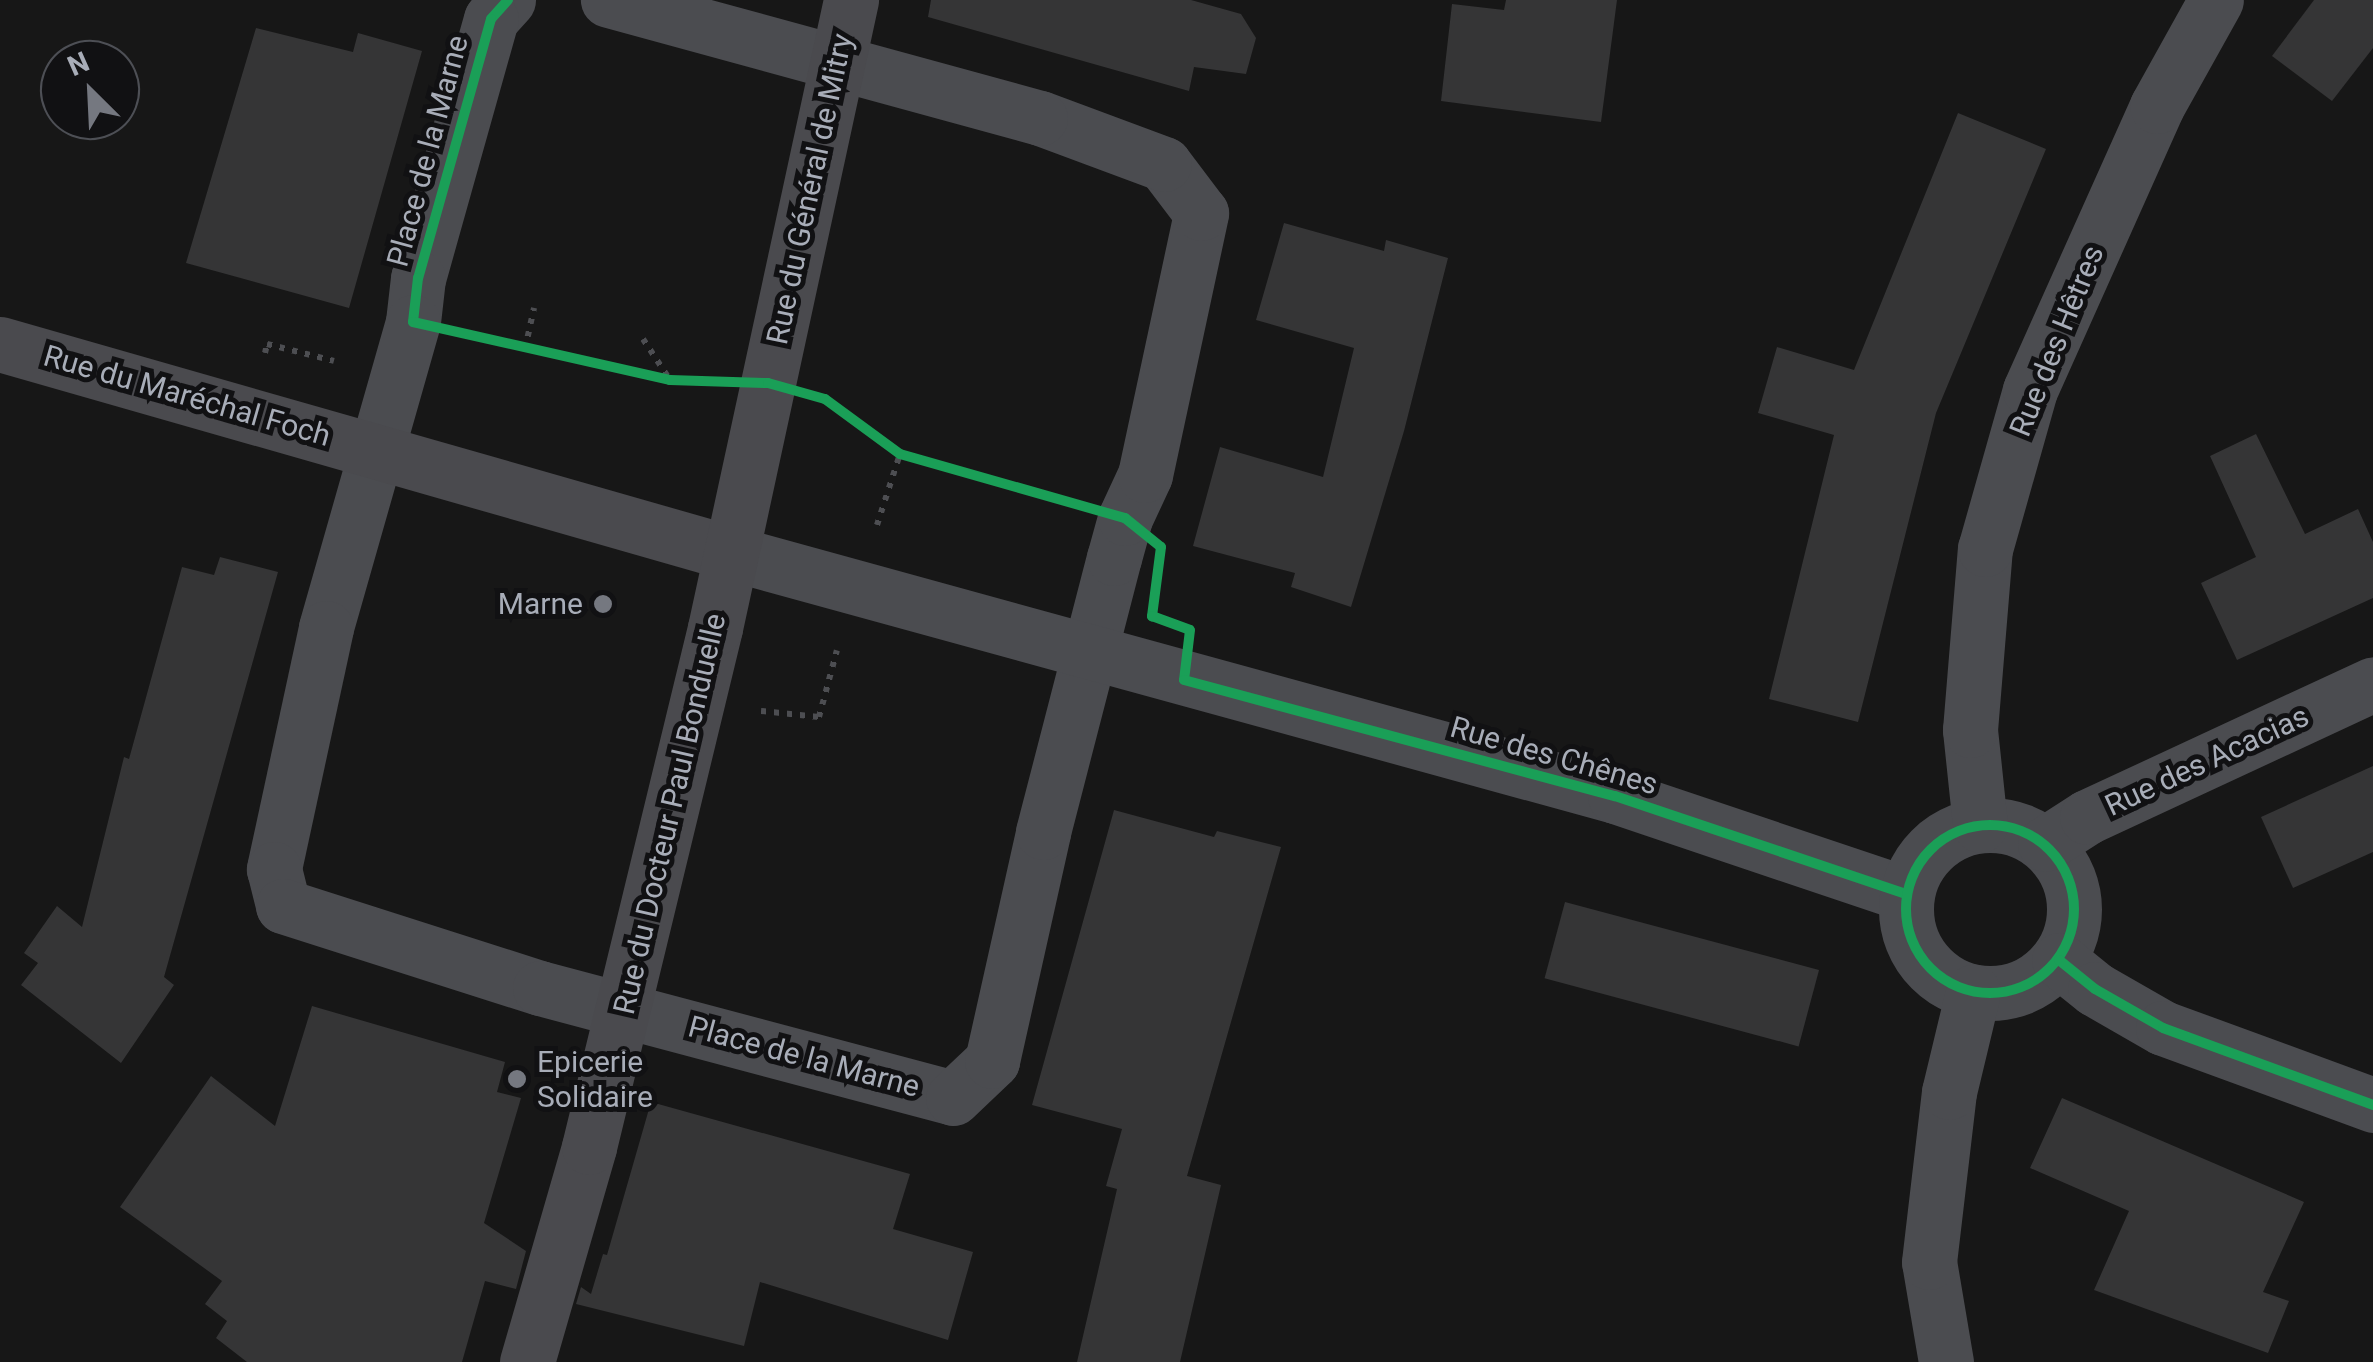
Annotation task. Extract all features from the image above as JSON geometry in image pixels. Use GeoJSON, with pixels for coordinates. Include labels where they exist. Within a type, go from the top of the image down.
{"type":"FeatureCollection","features":[{"type":"Feature","properties":{"kind":"street","name":"Place de la Marne"},"geometry":{"type":"LineString","coordinates":[[508,0],[490,19],[418,278],[413,322],[373,448],[326,628],[274,869],[283,906],[540,988],[953,1098],[992,1060],[1042,832],[1125,518],[1145,476],[1201,213],[1164,164],[1040,118],[608,0]]}},
{"type":"Feature","properties":{"kind":"street","name":"Rue du Général de Mitry"},"geometry":{"type":"LineString","coordinates":[[731,554],[851,0]]}},
{"type":"Feature","properties":{"kind":"street","name":"Rue des Hêtres"},"geometry":{"type":"LineString","coordinates":[[1980,825],[1970,730],[1984,550],[2030,390],[2157,106],[2216,0]]}},
{"type":"Feature","properties":{"kind":"street","name":"Rue du Maréchal Foch"},"geometry":{"type":"LineString","coordinates":[[0,344],[251,412],[505,492],[731,554]]}},
{"type":"Feature","properties":{"kind":"street","name":"Rue des Chênes"},"geometry":{"type":"LineString","coordinates":[[731,554],[1615,796],[1906,894]]}},
{"type":"Feature","properties":{"kind":"street","name":"Rue du Docteur Paul Bonduelle"},"geometry":{"type":"LineString","coordinates":[[526,1362],[624,1009],[731,554]]}},
{"type":"Feature","properties":{"kind":"street","name":"Rue des Acacias"},"geometry":{"type":"LineString","coordinates":[[2044,844],[2087,818],[2373,684]]}},
{"type":"Feature","properties":{"kind":"street"},"geometry":{"type":"LineString","coordinates":[[1980,825],[2025,832],[2044,844],[2065,868],[2075,898],[2073,931],[2059,960],[2021,989],[1997,994],[1952,985],[1920,957],[1910,937],[1906,894],[1916,868],[1932,848],[1954,832],[1980,825]]}},
{"type":"Feature","properties":{"kind":"street"},"geometry":{"type":"LineString","coordinates":[[2059,960],[2096,989],[2163,1028],[2373,1106]]}},
{"type":"Feature","properties":{"kind":"street"},"geometry":{"type":"LineString","coordinates":[[1946,1362],[1929,1262],[1948,1092],[1973,992]]}},
{"type":"Feature","properties":{"kind":"path"},"geometry":{"type":"LineString","coordinates":[[525,349],[534,308]]}},
{"type":"Feature","properties":{"kind":"path"},"geometry":{"type":"LineString","coordinates":[[251,412],[267,344],[329,360],[354,361],[363,331],[413,322]]}},
{"type":"Feature","properties":{"kind":"path"},"geometry":{"type":"LineString","coordinates":[[643,339],[670,380]]}},
{"type":"Feature","properties":{"kind":"building"},"geometry":{"type":"Polygon","coordinates":[[[931,0],[1191,0],[1241,14],[1256,38],[1246,74],[1194,67],[1189,91],[928,17],[931,0]]]}},
{"type":"Feature","properties":{"kind":"building"},"geometry":{"type":"Polygon","coordinates":[[[1506,0],[1617,0],[1601,122],[1441,101],[1452,4],[1504,10],[1506,0]]]}},
{"type":"Feature","properties":{"kind":"building"},"geometry":{"type":"Polygon","coordinates":[[[2314,0],[2373,0],[2373,48],[2332,101],[2272,56],[2314,0]]]}},
{"type":"Feature","properties":{"kind":"building"},"geometry":{"type":"Polygon","coordinates":[[[256,28],[353,52],[358,33],[422,51],[349,308],[186,263],[256,28]]]}},
{"type":"Feature","properties":{"kind":"building"},"geometry":{"type":"Polygon","coordinates":[[[1958,113],[2046,149],[1936,413],[1858,722],[1769,699],[1834,435],[1758,413],[1777,347],[1854,370],[1958,113]]]}},
{"type":"Feature","properties":{"kind":"building"},"geometry":{"type":"Polygon","coordinates":[[[1284,223],[1384,251],[1386,240],[1448,258],[1404,431],[1351,607],[1291,587],[1295,573],[1193,546],[1220,447],[1323,477],[1354,348],[1256,320],[1284,223]]]}},
{"type":"Feature","properties":{"kind":"building"},"geometry":{"type":"Polygon","coordinates":[[[2256,434],[2305,534],[2358,509],[2373,542],[2373,598],[2237,660],[2201,583],[2256,557],[2210,456],[2256,434]]]}},
{"type":"Feature","properties":{"kind":"building"},"geometry":{"type":"Polygon","coordinates":[[[220,557],[278,572],[164,977],[174,985],[121,1063],[21,985],[38,963],[24,953],[57,906],[82,927],[124,757],[129,759],[182,567],[214,575],[220,557]]]}},
{"type":"Feature","properties":{"kind":"building"},"geometry":{"type":"Polygon","coordinates":[[[2373,766],[2373,852],[2293,888],[2261,817],[2373,766]]]}},
{"type":"Feature","properties":{"kind":"building"},"geometry":{"type":"Polygon","coordinates":[[[1114,810],[1214,837],[1217,831],[1281,847],[1187,1176],[1221,1185],[1180,1362],[1077,1362],[1117,1189],[1106,1186],[1122,1129],[1032,1105],[1114,810]]]}},
{"type":"Feature","properties":{"kind":"building"},"geometry":{"type":"Polygon","coordinates":[[[1565,902],[1819,970],[1799,1046],[1545,978],[1565,902]]]}},
{"type":"Feature","properties":{"kind":"building"},"geometry":{"type":"Polygon","coordinates":[[[312,1006],[505,1062],[497,1092],[521,1098],[484,1223],[526,1251],[516,1289],[485,1281],[462,1362],[247,1362],[216,1338],[227,1321],[205,1304],[222,1281],[120,1207],[211,1076],[275,1126],[312,1006]]]}},
{"type":"Feature","properties":{"kind":"building"},"geometry":{"type":"Polygon","coordinates":[[[2062,1098],[2304,1202],[2263,1292],[2289,1301],[2268,1353],[2094,1290],[2129,1211],[2030,1168],[2062,1098]]]}},
{"type":"Feature","properties":{"kind":"building"},"geometry":{"type":"Polygon","coordinates":[[[651,1102],[910,1174],[893,1229],[973,1252],[948,1340],[760,1282],[744,1346],[576,1304],[581,1287],[591,1294],[603,1254],[607,1255],[651,1102]]]}},
{"type":"Feature","properties":{"kind":"cycle path"},"geometry":{"type":"LineString","coordinates":[[508,0],[491,19],[418,278],[413,322],[670,380],[768,383],[825,399],[900,454],[1125,518],[1161,547],[1152,616],[1190,630],[1184,680],[1615,796],[1906,894]]}},
{"type":"Feature","properties":{"kind":"cycle path"},"geometry":{"type":"LineString","coordinates":[[1990,825],[2022,831],[2050,849],[2068,877],[2074,909],[2068,941],[2050,969],[2022,987],[1990,993],[1958,987],[1930,969],[1912,941],[1906,909],[1912,877],[1930,849],[1958,831],[1990,825]]}},
{"type":"Feature","properties":{"kind":"cycle path"},"geometry":{"type":"LineString","coordinates":[[2059,960],[2095,989],[2163,1028],[2373,1105]]}},
{"type":"Feature","properties":{"kind":"place","name":"Marne"},"geometry":{"type":"Point","coordinates":[603,604]}},
{"type":"Feature","properties":{"kind":"place","name":"Epicerie Solidaire"},"geometry":{"type":"Point","coordinates":[517,1079]}}]}
